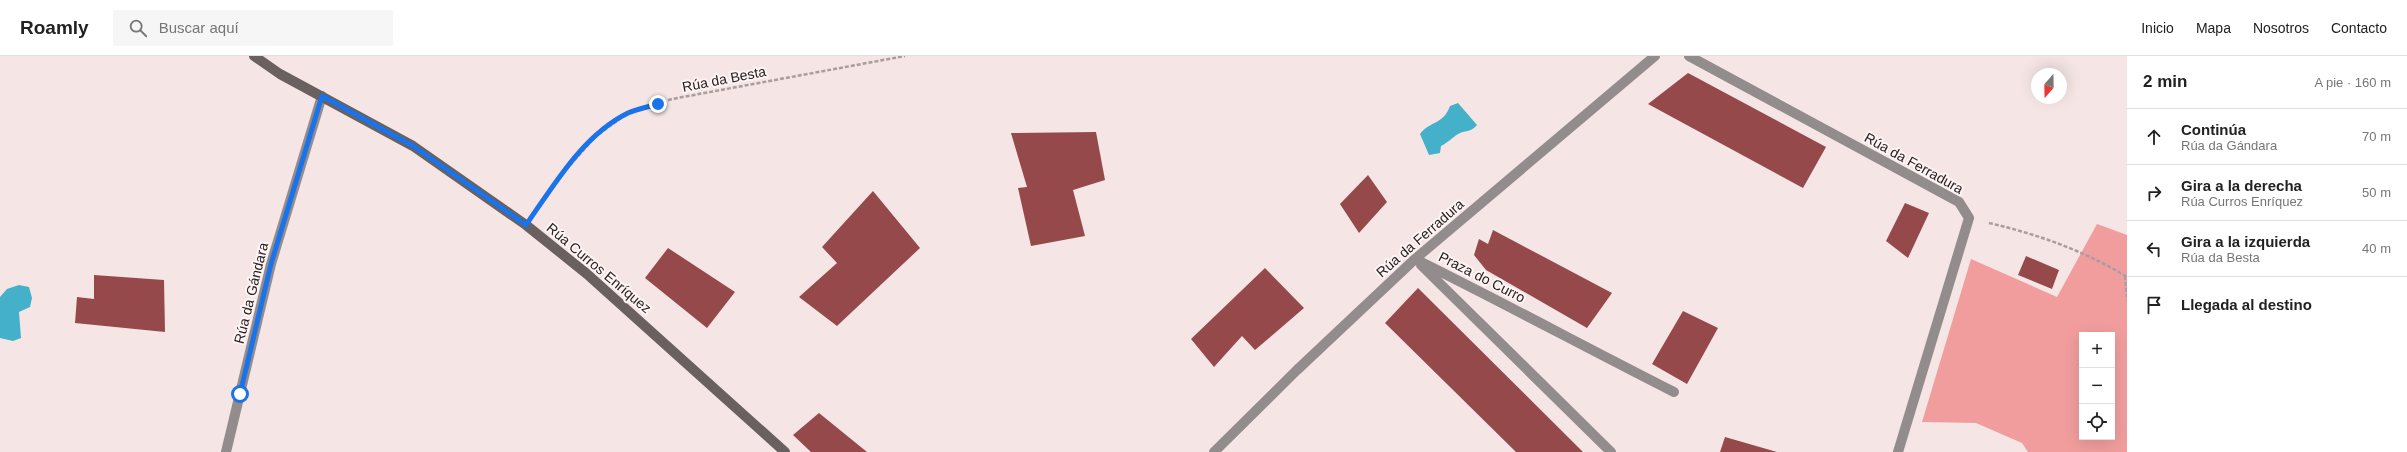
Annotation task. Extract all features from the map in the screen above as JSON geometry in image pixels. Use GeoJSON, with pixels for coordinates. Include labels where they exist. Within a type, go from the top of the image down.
{"type":"FeatureCollection","features":[{"type":"Feature","properties":{"kind":"street","name":"Rúa Curros Enríquez"},"geometry":{"type":"LineString","coordinates":[[254,56],[280,74],[413,146],[526,225],[587,274],[785,452]]}},
{"type":"Feature","properties":{"kind":"street","name":"Rúa da Ferradura"},"geometry":{"type":"LineString","coordinates":[[1214,452],[1297,370],[1415,259],[1655,56]]}},
{"type":"Feature","properties":{"kind":"street","name":"Rúa da Ferradura"},"geometry":{"type":"LineString","coordinates":[[1689,56],[1959,202],[1969,218]]}},
{"type":"Feature","properties":{"kind":"street","name":"Rúa da Gándara"},"geometry":{"type":"LineString","coordinates":[[226,452],[271,264],[322,96]]}},
{"type":"Feature","properties":{"kind":"street"},"geometry":{"type":"LineString","coordinates":[[1898,452],[1969,218]]}},
{"type":"Feature","properties":{"kind":"street","name":"Praza do Curro"},"geometry":{"type":"LineString","coordinates":[[1415,259],[1498,300],[1674,392]]}},
{"type":"Feature","properties":{"kind":"street","name":"Praza do Curro"},"geometry":{"type":"LineString","coordinates":[[1415,259],[1611,452]]}},
{"type":"Feature","properties":{"kind":"path","name":"Rúa da Besta"},"geometry":{"type":"LineString","coordinates":[[526,225],[563,173],[596,136],[628,113],[672,99],[905,56]]}},
{"type":"Feature","properties":{"kind":"path"},"geometry":{"type":"LineString","coordinates":[[1969,218],[2024,232],[2087,255],[2126,277],[2127,297]]}},
{"type":"Feature","properties":{"kind":"shaded area"},"geometry":{"type":"Polygon","coordinates":[[[2097,224],[2127,235],[2127,452],[2028,452],[2022,443],[1976,423],[1922,422],[1971,259],[2057,297],[2097,224]]]}},
{"type":"Feature","properties":{"kind":"water"},"geometry":{"type":"Polygon","coordinates":[[[1458,103],[1477,125],[1471,130],[1458,134],[1441,146],[1440,153],[1429,155],[1420,134],[1428,126],[1440,120],[1450,106],[1458,103]]]}},
{"type":"Feature","properties":{"kind":"water"},"geometry":{"type":"Polygon","coordinates":[[[19,285],[29,287],[32,298],[30,307],[19,312],[21,338],[13,341],[0,338],[0,297],[7,289],[19,285]]]}},
{"type":"Feature","properties":{"kind":"building"},"geometry":{"type":"Polygon","coordinates":[[[1688,73],[1826,147],[1803,188],[1648,104],[1688,73]]]}},
{"type":"Feature","properties":{"kind":"building"},"geometry":{"type":"Polygon","coordinates":[[[1096,132],[1105,180],[1073,190],[1085,236],[1031,246],[1018,188],[1027,187],[1011,133],[1096,132]]]}},
{"type":"Feature","properties":{"kind":"building"},"geometry":{"type":"Polygon","coordinates":[[[1368,175],[1387,202],[1359,233],[1340,204],[1368,175]]]}},
{"type":"Feature","properties":{"kind":"building"},"geometry":{"type":"Polygon","coordinates":[[[873,191],[920,248],[837,326],[799,297],[837,263],[822,247],[873,191]]]}},
{"type":"Feature","properties":{"kind":"building"},"geometry":{"type":"Polygon","coordinates":[[[1905,203],[1929,213],[1908,258],[1886,241],[1905,203]]]}},
{"type":"Feature","properties":{"kind":"building"},"geometry":{"type":"Polygon","coordinates":[[[1493,230],[1612,293],[1587,328],[1486,270],[1474,255],[1479,239],[1488,244],[1493,230]]]}},
{"type":"Feature","properties":{"kind":"building"},"geometry":{"type":"Polygon","coordinates":[[[668,248],[735,292],[707,328],[645,278],[668,248]]]}},
{"type":"Feature","properties":{"kind":"building"},"geometry":{"type":"Polygon","coordinates":[[[2026,256],[2059,270],[2052,289],[2018,275],[2026,256]]]}},
{"type":"Feature","properties":{"kind":"building"},"geometry":{"type":"Polygon","coordinates":[[[1265,268],[1304,308],[1255,350],[1242,336],[1214,367],[1191,339],[1265,268]]]}},
{"type":"Feature","properties":{"kind":"building"},"geometry":{"type":"Polygon","coordinates":[[[94,275],[164,280],[165,332],[75,323],[77,297],[94,299],[94,275]]]}},
{"type":"Feature","properties":{"kind":"building"},"geometry":{"type":"Polygon","coordinates":[[[1418,288],[1583,452],[1516,452],[1385,323],[1418,288]]]}},
{"type":"Feature","properties":{"kind":"building"},"geometry":{"type":"Polygon","coordinates":[[[1683,311],[1718,328],[1687,384],[1652,364],[1683,311]]]}},
{"type":"Feature","properties":{"kind":"building"},"geometry":{"type":"Polygon","coordinates":[[[819,413],[867,452],[811,452],[793,435],[819,413]]]}},
{"type":"Feature","properties":{"kind":"building"},"geometry":{"type":"Polygon","coordinates":[[[1725,437],[1777,452],[1720,452],[1725,437]]]}},
{"type":"Feature","properties":{"kind":"route"},"geometry":{"type":"LineString","coordinates":[[240,394],[271,264],[322,96],[413,146],[526,225],[563,173],[596,136],[628,113],[658,104]]}}]}
